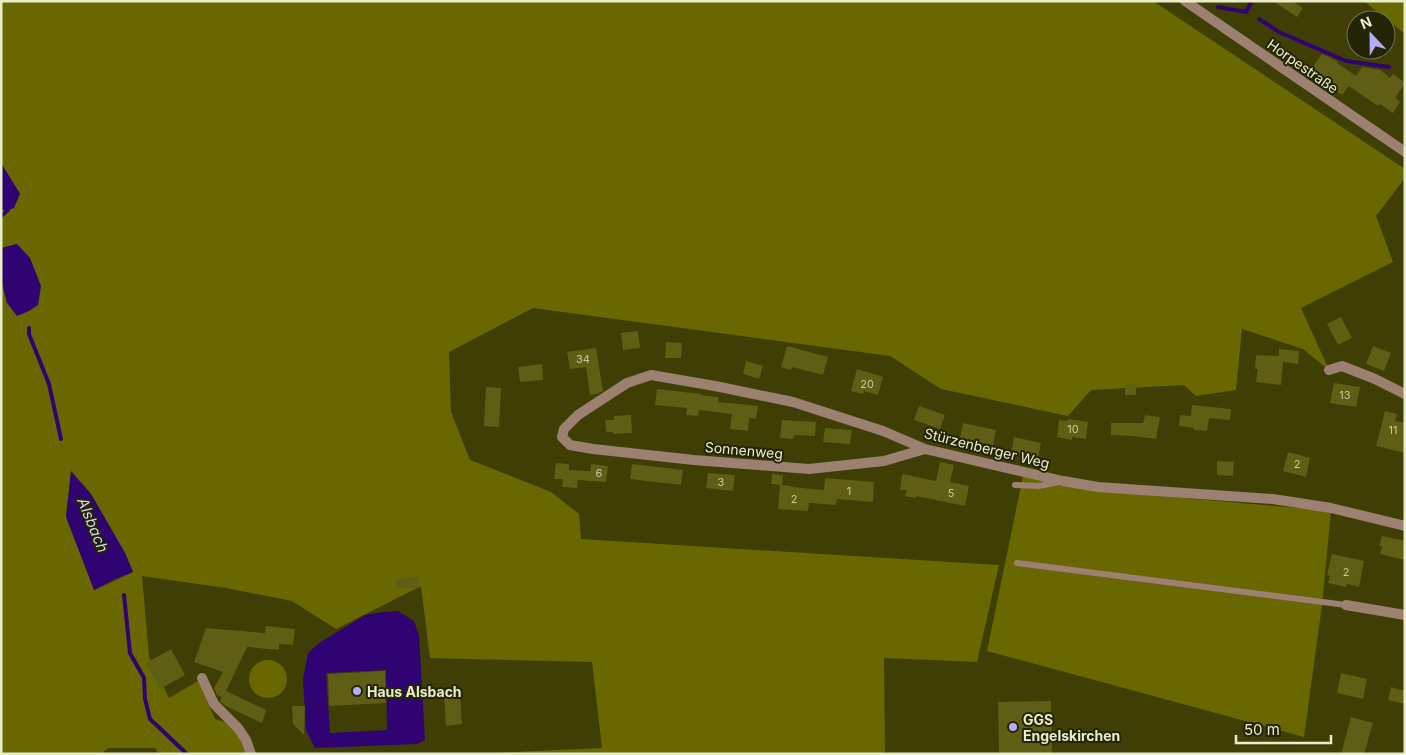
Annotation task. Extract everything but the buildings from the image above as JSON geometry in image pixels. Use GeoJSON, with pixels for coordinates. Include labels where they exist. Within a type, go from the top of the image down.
{"type":"FeatureCollection","features":[{"type":"Feature","properties":{"kind":"street","name":"Horpestraße"},"geometry":{"type":"LineString","coordinates":[[1185,1],[1405,152]]}},
{"type":"Feature","properties":{"kind":"street"},"geometry":{"type":"LineString","coordinates":[[1329,370],[1342,366],[1375,379],[1405,394]]}},
{"type":"Feature","properties":{"kind":"street","name":"Stürzenberger Weg"},"geometry":{"type":"LineString","coordinates":[[562,437],[564,429],[578,415],[627,383],[650,375],[793,402],[883,430],[925,448],[1063,481],[1098,487],[1273,499],[1331,508],[1405,526]]}},
{"type":"Feature","properties":{"kind":"street","name":"Sonnenweg"},"geometry":{"type":"LineString","coordinates":[[562,437],[570,445],[592,449],[694,460],[809,469],[884,461],[925,448]]}},
{"type":"Feature","properties":{"kind":"street"},"geometry":{"type":"LineString","coordinates":[[1346,605],[1405,615]]}},
{"type":"Feature","properties":{"kind":"street"},"geometry":{"type":"LineString","coordinates":[[202,678],[214,704],[238,728],[246,740],[251,754]]}},
{"type":"Feature","properties":{"kind":"lane"},"geometry":{"type":"LineString","coordinates":[[1016,485],[1039,486],[1063,481]]}},
{"type":"Feature","properties":{"kind":"lane"},"geometry":{"type":"LineString","coordinates":[[1017,563],[1346,605]]}},
{"type":"Feature","properties":{"kind":"shaded area"},"geometry":{"type":"Polygon","coordinates":[[[1,1],[1153,1],[1405,169],[1405,178],[1376,216],[1393,262],[1301,308],[1329,370],[1303,349],[1242,329],[1236,390],[1196,396],[1184,385],[1091,390],[1068,416],[941,389],[890,356],[533,308],[449,352],[451,412],[470,460],[551,492],[579,514],[581,539],[999,565],[977,662],[884,658],[885,754],[466,754],[602,748],[592,662],[430,658],[421,586],[336,629],[292,601],[226,588],[142,576],[149,657],[169,698],[198,681],[215,719],[234,725],[246,754],[159,754],[155,748],[108,748],[101,754],[1,754],[1,279],[7,303],[17,244],[1,248],[1,210],[8,210],[20,194],[1,163],[1,1]],[[71,472],[66,517],[95,590],[133,572],[125,553],[91,494],[71,472]]]}},
{"type":"Feature","properties":{"kind":"shaded area"},"geometry":{"type":"Polygon","coordinates":[[[1364,1],[1405,1],[1405,34],[1396,27],[1396,10],[1375,10],[1364,1]]]}},
{"type":"Feature","properties":{"kind":"shaded area"},"geometry":{"type":"Polygon","coordinates":[[[1023,476],[1093,490],[1331,511],[1322,605],[1304,737],[987,651],[1023,476]]]}},
{"type":"Feature","properties":{"kind":"shaded area"},"geometry":{"type":"Polygon","coordinates":[[[268,660],[282,665],[287,679],[282,693],[268,698],[254,693],[249,679],[254,665],[268,660]]]}},
{"type":"Feature","properties":{"kind":"water"},"geometry":{"type":"Polygon","coordinates":[[[1,163],[20,194],[14,208],[8,210],[1,210],[1,163]]]}},
{"type":"Feature","properties":{"kind":"water"},"geometry":{"type":"Polygon","coordinates":[[[17,244],[30,258],[41,286],[38,305],[17,316],[7,303],[1,279],[1,248],[17,244]]]}},
{"type":"Feature","properties":{"kind":"water"},"geometry":{"type":"Polygon","coordinates":[[[71,471],[91,494],[125,553],[133,572],[94,590],[66,517],[71,471]]]}},
{"type":"Feature","properties":{"kind":"water"},"geometry":{"type":"Polygon","coordinates":[[[398,611],[414,621],[419,635],[425,740],[417,744],[315,748],[306,730],[303,679],[308,653],[319,643],[365,615],[398,611]],[[386,670],[326,673],[330,733],[387,730],[386,670]]]}},
{"type":"Feature","properties":{"kind":"waterway"},"geometry":{"type":"LineString","coordinates":[[1218,7],[1246,12],[1252,1]]}},
{"type":"Feature","properties":{"kind":"waterway"},"geometry":{"type":"LineString","coordinates":[[1259,19],[1279,32],[1346,61],[1389,67]]}},
{"type":"Feature","properties":{"kind":"waterway","name":"Alsbach"},"geometry":{"type":"LineString","coordinates":[[1,216],[8,210],[7,205]]}},
{"type":"Feature","properties":{"kind":"waterway","name":"Alsbach"},"geometry":{"type":"LineString","coordinates":[[29,328],[29,334],[49,384],[61,439]]}},
{"type":"Feature","properties":{"kind":"waterway","name":"Alsbach"},"geometry":{"type":"LineString","coordinates":[[124,595],[130,653],[144,678],[145,699],[150,719],[187,754]]}},
{"type":"Feature","properties":{"kind":"place","name":"Haus Alsbach"},"geometry":{"type":"Point","coordinates":[357,691]}},
{"type":"Feature","properties":{"kind":"place","name":"GGS Engelskirchen"},"geometry":{"type":"Point","coordinates":[1013,727]}}]}
